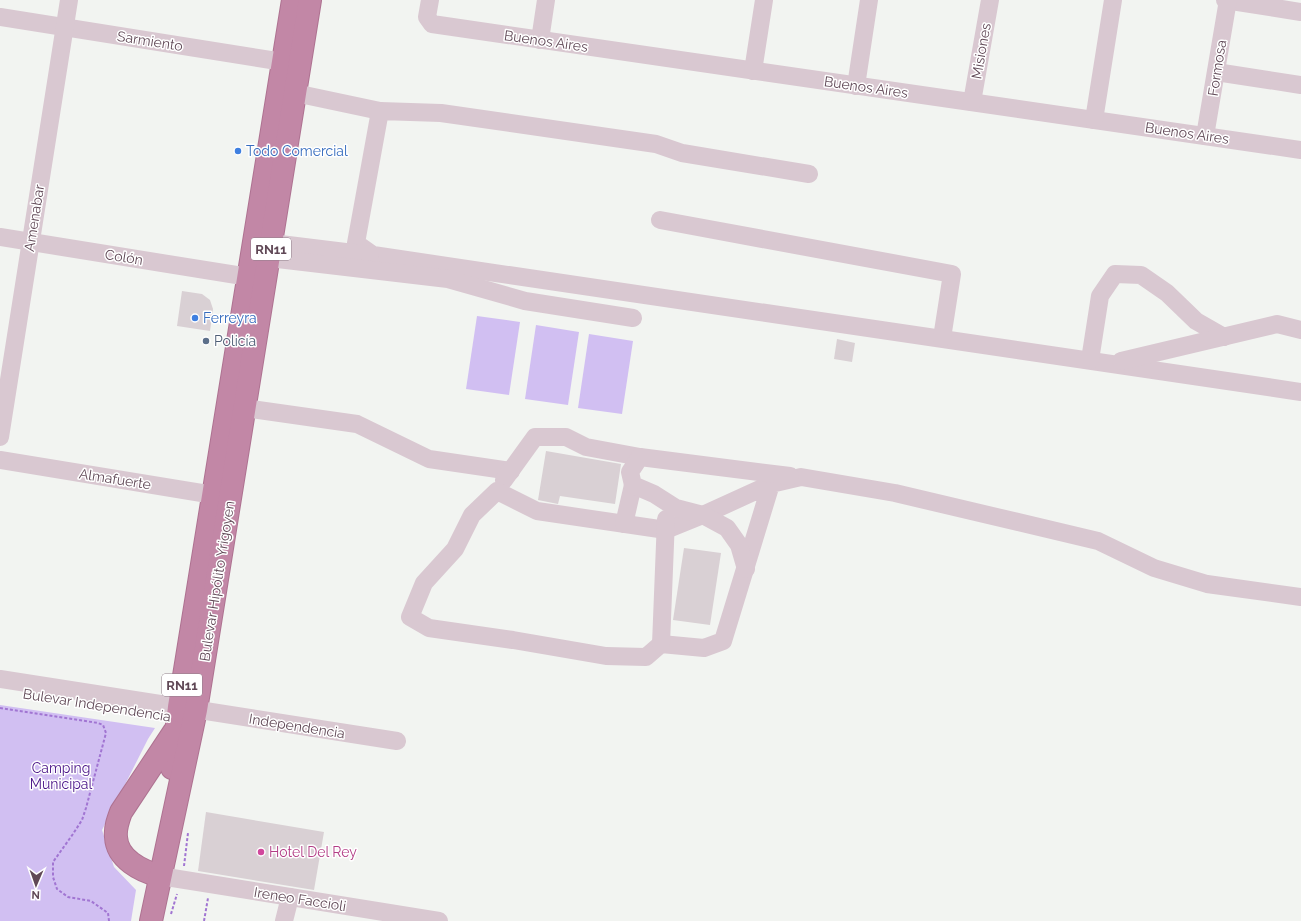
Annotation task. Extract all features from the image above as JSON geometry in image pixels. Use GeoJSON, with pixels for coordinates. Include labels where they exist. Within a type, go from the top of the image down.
{"type":"FeatureCollection","features":[{"type":"Feature","properties":{"kind":"highway","name":"Bulevar Hipólito Yrigoyen"},"geometry":{"type":"LineString","coordinates":[[217,495],[245,408],[295,93],[291,63],[293,0]]}},
{"type":"Feature","properties":{"kind":"highway","name":"Bulevar Hipólito Yrigoyen"},"geometry":{"type":"LineString","coordinates":[[160,876],[249,277],[291,63],[310,0]]}},
{"type":"Feature","properties":{"kind":"highway","name":"RN11"},"geometry":{"type":"LineString","coordinates":[[151,921],[160,876],[146,873],[135,866],[123,855],[118,846],[116,837],[117,824],[121,812],[184,717]]}},
{"type":"Feature","properties":{"kind":"street","name":"Amenabar"},"geometry":{"type":"LineString","coordinates":[[0,437],[69,0]]}},
{"type":"Feature","properties":{"kind":"street","name":"Buenos Aires"},"geometry":{"type":"LineString","coordinates":[[430,0],[427,17],[432,24],[1301,150]]}},
{"type":"Feature","properties":{"kind":"street"},"geometry":{"type":"LineString","coordinates":[[540,40],[546,0]]}},
{"type":"Feature","properties":{"kind":"street"},"geometry":{"type":"LineString","coordinates":[[753,71],[764,0]]}},
{"type":"Feature","properties":{"kind":"street"},"geometry":{"type":"LineString","coordinates":[[856,86],[869,0]]}},
{"type":"Feature","properties":{"kind":"street","name":"Misiones"},"geometry":{"type":"LineString","coordinates":[[972,102],[990,0]]}},
{"type":"Feature","properties":{"kind":"street"},"geometry":{"type":"LineString","coordinates":[[1094,120],[1113,0]]}},
{"type":"Feature","properties":{"kind":"street"},"geometry":{"type":"LineString","coordinates":[[1227,0],[1301,12]]}},
{"type":"Feature","properties":{"kind":"street","name":"Formosa"},"geometry":{"type":"LineString","coordinates":[[1205,136],[1227,0]]}},
{"type":"Feature","properties":{"kind":"street","name":"Sarmiento"},"geometry":{"type":"LineString","coordinates":[[0,17],[291,63]]}},
{"type":"Feature","properties":{"kind":"street"},"geometry":{"type":"LineString","coordinates":[[1216,72],[1301,85]]}},
{"type":"Feature","properties":{"kind":"street"},"geometry":{"type":"LineString","coordinates":[[295,93],[380,111],[441,113],[656,144],[682,153],[809,174]]}},
{"type":"Feature","properties":{"kind":"street"},"geometry":{"type":"LineString","coordinates":[[373,255],[356,243],[380,111]]}},
{"type":"Feature","properties":{"kind":"street"},"geometry":{"type":"LineString","coordinates":[[660,220],[952,274],[942,338]]}},
{"type":"Feature","properties":{"kind":"street","name":"Colón"},"geometry":{"type":"LineString","coordinates":[[0,237],[249,277]]}},
{"type":"Feature","properties":{"kind":"street"},"geometry":{"type":"LineString","coordinates":[[270,250],[373,255],[1301,392]]}},
{"type":"Feature","properties":{"kind":"street"},"geometry":{"type":"LineString","coordinates":[[270,250],[448,279],[525,301],[632,318]]}},
{"type":"Feature","properties":{"kind":"street"},"geometry":{"type":"LineString","coordinates":[[1090,360],[1100,296],[1115,274],[1141,275],[1167,293],[1196,321],[1224,337]]}},
{"type":"Feature","properties":{"kind":"street"},"geometry":{"type":"LineString","coordinates":[[1111,363],[1277,324],[1301,330]]}},
{"type":"Feature","properties":{"kind":"street"},"geometry":{"type":"LineString","coordinates":[[245,408],[357,424],[429,459],[511,471]]}},
{"type":"Feature","properties":{"kind":"street"},"geometry":{"type":"LineString","coordinates":[[771,484],[723,641],[704,648],[661,644],[646,657],[606,656],[513,640],[429,628],[410,617],[424,583],[455,549],[472,515],[497,491],[534,437],[566,437],[586,447],[640,457],[801,477],[894,493],[1098,541],[1154,568],[1207,584],[1301,597]]}},
{"type":"Feature","properties":{"kind":"street"},"geometry":{"type":"LineString","coordinates":[[624,524],[633,485],[630,472],[640,457]]}},
{"type":"Feature","properties":{"kind":"street","name":"Almafuerte"},"geometry":{"type":"LineString","coordinates":[[0,460],[217,495]]}},
{"type":"Feature","properties":{"kind":"street"},"geometry":{"type":"LineString","coordinates":[[497,491],[537,511],[666,530],[771,484],[801,477]]}},
{"type":"Feature","properties":{"kind":"street"},"geometry":{"type":"LineString","coordinates":[[633,485],[654,494],[676,508],[703,515],[727,528],[739,545],[746,569]]}},
{"type":"Feature","properties":{"kind":"street"},"geometry":{"type":"LineString","coordinates":[[661,644],[666,501]]}},
{"type":"Feature","properties":{"kind":"street","name":"Bulevar Independencia"},"geometry":{"type":"LineString","coordinates":[[0,679],[184,717]]}},
{"type":"Feature","properties":{"kind":"street","name":"Bulevar Independencia"},"geometry":{"type":"LineString","coordinates":[[0,690],[184,717]]}},
{"type":"Feature","properties":{"kind":"street","name":"Independencia"},"geometry":{"type":"LineString","coordinates":[[184,717],[397,741]]}},
{"type":"Feature","properties":{"kind":"street","name":"Ireneo Faccioli"},"geometry":{"type":"LineString","coordinates":[[160,876],[290,897],[389,917],[439,921]]}},
{"type":"Feature","properties":{"kind":"street"},"geometry":{"type":"LineString","coordinates":[[284,921],[290,897]]}},
{"type":"Feature","properties":{"kind":"path"},"geometry":{"type":"LineString","coordinates":[[0,708],[103,725],[106,733],[82,820],[52,862],[53,877],[57,889],[68,897],[91,901],[108,913],[109,921]]}},
{"type":"Feature","properties":{"kind":"path"},"geometry":{"type":"LineString","coordinates":[[204,921],[210,884]]}},
{"type":"Feature","properties":{"kind":"green space"},"geometry":{"type":"Polygon","coordinates":[[[477,316],[520,322],[509,395],[466,389],[477,316]]]}},
{"type":"Feature","properties":{"kind":"green space"},"geometry":{"type":"Polygon","coordinates":[[[536,325],[579,332],[568,405],[525,399],[536,325]]]}},
{"type":"Feature","properties":{"kind":"green space"},"geometry":{"type":"Polygon","coordinates":[[[589,334],[633,341],[622,414],[578,408],[589,334]]]}},
{"type":"Feature","properties":{"kind":"green space","name":"Camping Municipal"},"geometry":{"type":"Polygon","coordinates":[[[0,705],[155,728],[102,830],[114,867],[136,890],[131,921],[0,921],[0,705]]]}},
{"type":"Feature","properties":{"kind":"building","name":"Ferreyra"},"geometry":{"type":"Polygon","coordinates":[[[182,291],[202,294],[210,300],[213,309],[210,331],[177,326],[182,291]]]}},
{"type":"Feature","properties":{"kind":"building"},"geometry":{"type":"Polygon","coordinates":[[[837,339],[855,343],[852,362],[834,359],[837,339]]]}},
{"type":"Feature","properties":{"kind":"building"},"geometry":{"type":"Polygon","coordinates":[[[546,451],[621,464],[615,504],[560,496],[558,504],[538,500],[546,451]]]}},
{"type":"Feature","properties":{"kind":"building"},"geometry":{"type":"Polygon","coordinates":[[[684,548],[721,553],[710,625],[673,620],[684,548]]]}},
{"type":"Feature","properties":{"kind":"building","name":"Hotel Del Rey"},"geometry":{"type":"Polygon","coordinates":[[[206,812],[324,832],[314,890],[198,871],[206,812]]]}},
{"type":"Feature","properties":{"kind":"place","name":"Todo Comercial"},"geometry":{"type":"Point","coordinates":[238,151]}},
{"type":"Feature","properties":{"kind":"place","name":"Ferreyra"},"geometry":{"type":"Point","coordinates":[195,318]}},
{"type":"Feature","properties":{"kind":"place","name":"Policía"},"geometry":{"type":"Point","coordinates":[206,341]}},
{"type":"Feature","properties":{"kind":"place","name":"Hotel Del Rey"},"geometry":{"type":"Point","coordinates":[261,852]}}]}
